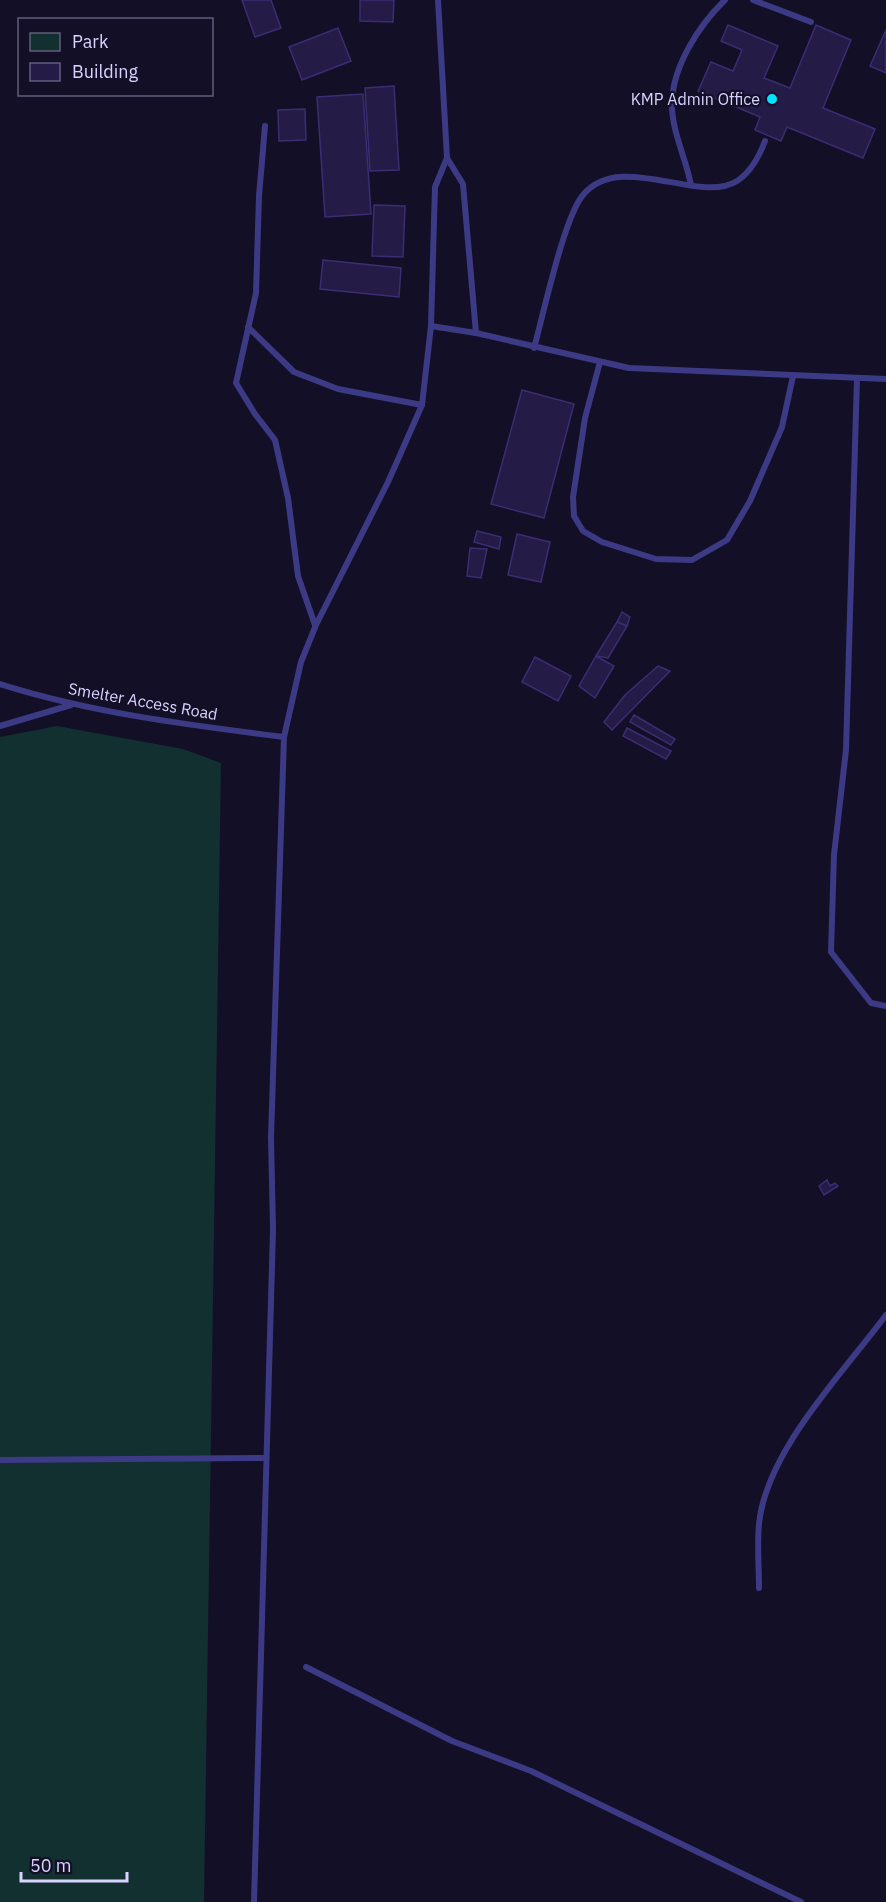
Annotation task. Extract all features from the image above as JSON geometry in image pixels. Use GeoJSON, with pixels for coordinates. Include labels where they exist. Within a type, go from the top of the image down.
{"type":"FeatureCollection","features":[{"type":"Feature","properties":{"kind":"lane"},"geometry":{"type":"LineString","coordinates":[[254,1902],[284,737],[301,662],[316,625],[388,482],[422,405],[431,326],[435,187],[447,158],[438,0]]}},
{"type":"Feature","properties":{"kind":"lane"},"geometry":{"type":"LineString","coordinates":[[691,184],[675,127],[672,102],[679,72],[687,53],[707,17],[724,0]]}},
{"type":"Feature","properties":{"kind":"lane"},"geometry":{"type":"LineString","coordinates":[[753,0],[811,22]]}},
{"type":"Feature","properties":{"kind":"lane"},"geometry":{"type":"LineString","coordinates":[[265,126],[259,196],[256,292],[236,383],[255,414],[276,440],[288,498],[298,576],[316,625]]}},
{"type":"Feature","properties":{"kind":"lane"},"geometry":{"type":"LineString","coordinates":[[534,348],[570,222],[581,196],[596,183],[620,178],[648,178],[716,187],[735,183],[748,173],[765,141]]}},
{"type":"Feature","properties":{"kind":"lane"},"geometry":{"type":"LineString","coordinates":[[447,158],[463,184],[476,333]]}},
{"type":"Feature","properties":{"kind":"lane"},"geometry":{"type":"LineString","coordinates":[[431,326],[476,333],[629,368],[886,379]]}},
{"type":"Feature","properties":{"kind":"lane"},"geometry":{"type":"LineString","coordinates":[[248,327],[294,372],[338,389],[422,405]]}},
{"type":"Feature","properties":{"kind":"lane"},"geometry":{"type":"LineString","coordinates":[[600,362],[585,418],[573,497],[574,516],[583,531],[602,542],[656,559],[692,560],[727,540],[750,501],[782,427],[793,376]]}},
{"type":"Feature","properties":{"kind":"lane"},"geometry":{"type":"LineString","coordinates":[[857,378],[846,750],[834,855],[831,952],[871,1004],[886,1006]]}},
{"type":"Feature","properties":{"kind":"lane","name":"Smelter Access Road"},"geometry":{"type":"LineString","coordinates":[[0,684],[73,705],[156,720],[284,737]]}},
{"type":"Feature","properties":{"kind":"lane"},"geometry":{"type":"LineString","coordinates":[[0,726],[73,705]]}},
{"type":"Feature","properties":{"kind":"lane"},"geometry":{"type":"LineString","coordinates":[[759,1588],[759,1523],[768,1486],[794,1434],[886,1316]]}},
{"type":"Feature","properties":{"kind":"lane"},"geometry":{"type":"LineString","coordinates":[[0,1460],[265,1458]]}},
{"type":"Feature","properties":{"kind":"lane"},"geometry":{"type":"LineString","coordinates":[[306,1667],[452,1741],[531,1771],[801,1902]]}},
{"type":"Feature","properties":{"kind":"green space"},"geometry":{"type":"Polygon","coordinates":[[[57,726],[183,749],[221,763],[204,1902],[0,1902],[0,737],[57,726]]]}},
{"type":"Feature","properties":{"kind":"building"},"geometry":{"type":"Polygon","coordinates":[[[242,0],[271,0],[281,28],[255,37],[242,0]]]}},
{"type":"Feature","properties":{"kind":"building"},"geometry":{"type":"Polygon","coordinates":[[[360,0],[394,0],[393,22],[360,21],[360,0]]]}},
{"type":"Feature","properties":{"kind":"building","name":"KMP Admin Office"},"geometry":{"type":"Polygon","coordinates":[[[728,25],[778,46],[764,78],[790,88],[816,25],[851,40],[823,108],[875,129],[863,158],[787,127],[781,141],[755,130],[760,117],[698,91],[711,62],[733,71],[742,50],[721,41],[728,25]]]}},
{"type":"Feature","properties":{"kind":"building"},"geometry":{"type":"Polygon","coordinates":[[[338,28],[351,61],[302,80],[289,47],[338,28]]]}},
{"type":"Feature","properties":{"kind":"building"},"geometry":{"type":"Polygon","coordinates":[[[886,30],[886,73],[870,66],[886,30]]]}},
{"type":"Feature","properties":{"kind":"building"},"geometry":{"type":"Polygon","coordinates":[[[394,86],[399,170],[370,171],[365,88],[394,86]]]}},
{"type":"Feature","properties":{"kind":"building"},"geometry":{"type":"Polygon","coordinates":[[[363,94],[371,214],[325,217],[317,97],[363,94]]]}},
{"type":"Feature","properties":{"kind":"building"},"geometry":{"type":"Polygon","coordinates":[[[305,109],[306,140],[279,141],[278,110],[305,109]]]}},
{"type":"Feature","properties":{"kind":"building"},"geometry":{"type":"Polygon","coordinates":[[[374,205],[405,206],[403,257],[372,256],[374,205]]]}},
{"type":"Feature","properties":{"kind":"building"},"geometry":{"type":"Polygon","coordinates":[[[323,260],[401,268],[399,297],[320,289],[323,260]]]}},
{"type":"Feature","properties":{"kind":"building"},"geometry":{"type":"Polygon","coordinates":[[[522,390],[574,404],[544,518],[491,504],[522,390]]]}},
{"type":"Feature","properties":{"kind":"building"},"geometry":{"type":"Polygon","coordinates":[[[477,531],[501,537],[499,549],[474,542],[477,531]]]}},
{"type":"Feature","properties":{"kind":"building"},"geometry":{"type":"Polygon","coordinates":[[[517,534],[550,542],[541,582],[508,575],[517,534]]]}},
{"type":"Feature","properties":{"kind":"building"},"geometry":{"type":"Polygon","coordinates":[[[470,548],[487,549],[481,578],[467,576],[470,548]]]}},
{"type":"Feature","properties":{"kind":"building"},"geometry":{"type":"Polygon","coordinates":[[[622,612],[630,617],[627,626],[617,622],[622,612]]]}},
{"type":"Feature","properties":{"kind":"building"},"geometry":{"type":"Polygon","coordinates":[[[617,622],[627,626],[608,658],[596,656],[617,622]]]}},
{"type":"Feature","properties":{"kind":"building"},"geometry":{"type":"Polygon","coordinates":[[[596,656],[614,666],[595,698],[579,686],[596,656]]]}},
{"type":"Feature","properties":{"kind":"building"},"geometry":{"type":"Polygon","coordinates":[[[535,657],[571,676],[558,701],[522,682],[535,657]]]}},
{"type":"Feature","properties":{"kind":"building"},"geometry":{"type":"Polygon","coordinates":[[[658,666],[670,671],[612,730],[604,722],[625,695],[658,666]]]}},
{"type":"Feature","properties":{"kind":"building"},"geometry":{"type":"Polygon","coordinates":[[[634,715],[675,739],[671,745],[630,722],[634,715]]]}},
{"type":"Feature","properties":{"kind":"building"},"geometry":{"type":"Polygon","coordinates":[[[627,728],[671,751],[666,759],[623,736],[627,728]]]}},
{"type":"Feature","properties":{"kind":"building"},"geometry":{"type":"Polygon","coordinates":[[[827,1180],[830,1186],[835,1183],[838,1186],[824,1195],[819,1186],[827,1180]]]}},
{"type":"Feature","properties":{"kind":"place","name":"KMP Admin Office"},"geometry":{"type":"Point","coordinates":[772,99]}}]}
